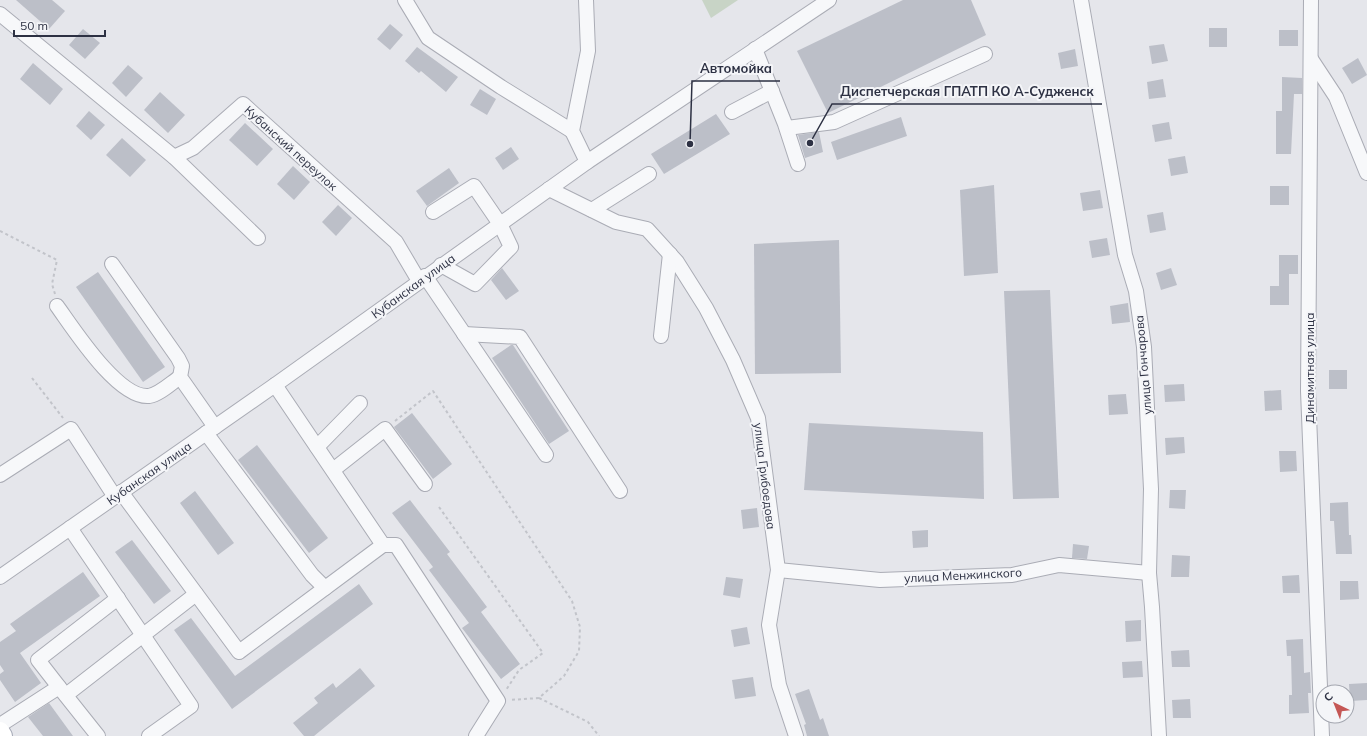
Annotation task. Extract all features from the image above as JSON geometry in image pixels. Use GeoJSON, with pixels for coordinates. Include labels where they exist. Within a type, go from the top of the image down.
{"type":"FeatureCollection","features":[{"type":"Feature","properties":{"kind":"main road"},"geometry":{"type":"LineString","coordinates":[[0,731],[3,736]]}},
{"type":"Feature","properties":{"kind":"street"},"geometry":{"type":"LineString","coordinates":[[405,0],[428,38],[501,87],[572,131],[587,162]]}},
{"type":"Feature","properties":{"kind":"street"},"geometry":{"type":"LineString","coordinates":[[572,131],[588,52],[586,0]]}},
{"type":"Feature","properties":{"kind":"street","name":"Кубанская улица"},"geometry":{"type":"LineString","coordinates":[[0,577],[275,385],[587,162],[828,0]]}},
{"type":"Feature","properties":{"kind":"street","name":"улица Гончарова"},"geometry":{"type":"LineString","coordinates":[[1081,0],[1125,255],[1136,291],[1144,347],[1151,489],[1149,573],[1159,736]]}},
{"type":"Feature","properties":{"kind":"street","name":"Динамитная улица"},"geometry":{"type":"LineString","coordinates":[[1311,0],[1308,391],[1322,736]]}},
{"type":"Feature","properties":{"kind":"street"},"geometry":{"type":"LineString","coordinates":[[0,14],[174,157],[258,238]]}},
{"type":"Feature","properties":{"kind":"street"},"geometry":{"type":"LineString","coordinates":[[755,49],[787,128],[798,164]]}},
{"type":"Feature","properties":{"kind":"street"},"geometry":{"type":"LineString","coordinates":[[787,128],[834,122],[985,54]]}},
{"type":"Feature","properties":{"kind":"street"},"geometry":{"type":"LineString","coordinates":[[1311,59],[1336,97],[1367,173]]}},
{"type":"Feature","properties":{"kind":"street"},"geometry":{"type":"LineString","coordinates":[[732,112],[772,91]]}},
{"type":"Feature","properties":{"kind":"street","name":"Кубанский переулок"},"geometry":{"type":"LineString","coordinates":[[174,157],[193,148],[243,104],[396,242],[422,279]]}},
{"type":"Feature","properties":{"kind":"street"},"geometry":{"type":"LineString","coordinates":[[592,210],[649,174]]}},
{"type":"Feature","properties":{"kind":"street"},"geometry":{"type":"LineString","coordinates":[[433,212],[474,186],[500,224],[511,247],[475,284],[441,265]]}},
{"type":"Feature","properties":{"kind":"street","name":"улица Грибоедова"},"geometry":{"type":"LineString","coordinates":[[549,189],[616,222],[647,229],[677,262],[706,308],[733,360],[758,418],[778,570],[769,625],[779,685],[796,736]]}},
{"type":"Feature","properties":{"kind":"street"},"geometry":{"type":"LineString","coordinates":[[661,336],[670,254]]}},
{"type":"Feature","properties":{"kind":"street"},"geometry":{"type":"LineString","coordinates":[[112,264],[178,358],[182,366],[180,377],[210,430],[312,575],[325,588]]}},
{"type":"Feature","properties":{"kind":"street"},"geometry":{"type":"LineString","coordinates":[[422,279],[464,334],[546,455]]}},
{"type":"Feature","properties":{"kind":"street"},"geometry":{"type":"LineString","coordinates":[[58,306],[102,366],[133,392],[142,395],[156,394],[180,377]]}},
{"type":"Feature","properties":{"kind":"street"},"geometry":{"type":"LineString","coordinates":[[464,334],[520,337],[620,491]]}},
{"type":"Feature","properties":{"kind":"street"},"geometry":{"type":"LineString","coordinates":[[275,385],[383,545]]}},
{"type":"Feature","properties":{"kind":"street"},"geometry":{"type":"LineString","coordinates":[[317,448],[360,403]]}},
{"type":"Feature","properties":{"kind":"street"},"geometry":{"type":"LineString","coordinates":[[0,475],[71,429],[118,494],[239,652],[383,545],[396,545],[498,701],[476,736]]}},
{"type":"Feature","properties":{"kind":"street"},"geometry":{"type":"LineString","coordinates":[[332,470],[385,429],[425,484]]}},
{"type":"Feature","properties":{"kind":"street"},"geometry":{"type":"LineString","coordinates":[[70,528],[192,706],[149,736]]}},
{"type":"Feature","properties":{"kind":"street","name":"улица Менжинского"},"geometry":{"type":"LineString","coordinates":[[778,570],[880,580],[1012,575],[1059,566],[1149,573]]}},
{"type":"Feature","properties":{"kind":"street"},"geometry":{"type":"LineString","coordinates":[[0,726],[62,691],[196,594]]}},
{"type":"Feature","properties":{"kind":"street"},"geometry":{"type":"LineString","coordinates":[[98,736],[38,660],[118,598]]}},
{"type":"Feature","properties":{"kind":"path"},"geometry":{"type":"LineString","coordinates":[[0,231],[57,260],[52,284],[58,306]]}},
{"type":"Feature","properties":{"kind":"path"},"geometry":{"type":"LineString","coordinates":[[32,378],[71,429]]}},
{"type":"Feature","properties":{"kind":"path"},"geometry":{"type":"LineString","coordinates":[[385,429],[433,391],[572,600],[580,627],[578,651],[564,676],[539,698]]}},
{"type":"Feature","properties":{"kind":"path"},"geometry":{"type":"LineString","coordinates":[[439,507],[543,653],[519,670],[498,701]]}},
{"type":"Feature","properties":{"kind":"path"},"geometry":{"type":"LineString","coordinates":[[498,701],[539,698],[588,722],[599,736]]}},
{"type":"Feature","properties":{"kind":"green space"},"geometry":{"type":"Polygon","coordinates":[[[702,0],[738,0],[711,18],[702,0]]]}},
{"type":"Feature","properties":{"kind":"building"},"geometry":{"type":"Polygon","coordinates":[[[16,0],[52,0],[65,11],[49,29],[16,0]]]}},
{"type":"Feature","properties":{"kind":"building"},"geometry":{"type":"Polygon","coordinates":[[[903,0],[971,0],[986,35],[828,113],[797,51],[903,0]]]}},
{"type":"Feature","properties":{"kind":"building"},"geometry":{"type":"Polygon","coordinates":[[[390,24],[403,35],[390,50],[377,39],[390,24]]]}},
{"type":"Feature","properties":{"kind":"building"},"geometry":{"type":"Polygon","coordinates":[[[1209,28],[1227,28],[1227,47],[1209,47],[1209,28]]]}},
{"type":"Feature","properties":{"kind":"building"},"geometry":{"type":"Polygon","coordinates":[[[83,29],[100,43],[85,59],[69,45],[83,29]]]}},
{"type":"Feature","properties":{"kind":"building"},"geometry":{"type":"Polygon","coordinates":[[[1279,30],[1298,30],[1298,46],[1279,46],[1279,30]]]}},
{"type":"Feature","properties":{"kind":"building"},"geometry":{"type":"Polygon","coordinates":[[[1164,44],[1168,61],[1152,64],[1149,46],[1164,44]]]}},
{"type":"Feature","properties":{"kind":"building"},"geometry":{"type":"Polygon","coordinates":[[[417,47],[458,77],[446,92],[421,71],[419,73],[405,61],[417,47]]]}},
{"type":"Feature","properties":{"kind":"building"},"geometry":{"type":"Polygon","coordinates":[[[1075,49],[1078,66],[1061,69],[1058,53],[1075,49]]]}},
{"type":"Feature","properties":{"kind":"building"},"geometry":{"type":"Polygon","coordinates":[[[1358,58],[1367,75],[1352,84],[1342,68],[1358,58]]]}},
{"type":"Feature","properties":{"kind":"building"},"geometry":{"type":"Polygon","coordinates":[[[33,63],[63,89],[50,105],[20,79],[33,63]]]}},
{"type":"Feature","properties":{"kind":"building"},"geometry":{"type":"Polygon","coordinates":[[[128,65],[143,78],[126,97],[112,83],[128,65]]]}},
{"type":"Feature","properties":{"kind":"building"},"geometry":{"type":"Polygon","coordinates":[[[1282,77],[1302,78],[1302,94],[1294,94],[1291,154],[1276,154],[1276,111],[1282,111],[1282,77]]]}},
{"type":"Feature","properties":{"kind":"building"},"geometry":{"type":"Polygon","coordinates":[[[1163,79],[1166,97],[1149,99],[1147,82],[1163,79]]]}},
{"type":"Feature","properties":{"kind":"building"},"geometry":{"type":"Polygon","coordinates":[[[480,89],[496,99],[487,115],[470,105],[480,89]]]}},
{"type":"Feature","properties":{"kind":"building"},"geometry":{"type":"Polygon","coordinates":[[[160,92],[185,115],[168,133],[144,110],[160,92]]]}},
{"type":"Feature","properties":{"kind":"building"},"geometry":{"type":"Polygon","coordinates":[[[89,111],[105,125],[91,140],[76,126],[89,111]]]}},
{"type":"Feature","properties":{"kind":"building"},"geometry":{"type":"Polygon","coordinates":[[[716,114],[730,134],[664,174],[651,154],[716,114]]]}},
{"type":"Feature","properties":{"kind":"building"},"geometry":{"type":"Polygon","coordinates":[[[901,117],[907,136],[837,160],[831,142],[901,117]]]}},
{"type":"Feature","properties":{"kind":"building"},"geometry":{"type":"Polygon","coordinates":[[[1169,122],[1172,139],[1155,142],[1152,125],[1169,122]]]}},
{"type":"Feature","properties":{"kind":"building"},"geometry":{"type":"Polygon","coordinates":[[[245,123],[273,149],[257,166],[229,140],[245,123]]]}},
{"type":"Feature","properties":{"kind":"building"},"geometry":{"type":"Polygon","coordinates":[[[819,132],[823,152],[805,158],[798,135],[819,132]]]}},
{"type":"Feature","properties":{"kind":"building"},"geometry":{"type":"Polygon","coordinates":[[[122,138],[146,160],[130,177],[106,155],[122,138]]]}},
{"type":"Feature","properties":{"kind":"building"},"geometry":{"type":"Polygon","coordinates":[[[511,147],[519,159],[503,170],[495,158],[511,147]]]}},
{"type":"Feature","properties":{"kind":"building"},"geometry":{"type":"Polygon","coordinates":[[[1185,156],[1188,173],[1171,176],[1168,159],[1185,156]]]}},
{"type":"Feature","properties":{"kind":"building"},"geometry":{"type":"Polygon","coordinates":[[[293,166],[310,182],[294,200],[277,184],[293,166]]]}},
{"type":"Feature","properties":{"kind":"building"},"geometry":{"type":"Polygon","coordinates":[[[449,168],[459,183],[427,206],[416,191],[449,168]]]}},
{"type":"Feature","properties":{"kind":"building"},"geometry":{"type":"Polygon","coordinates":[[[994,185],[998,273],[964,276],[960,190],[994,185]]]}},
{"type":"Feature","properties":{"kind":"building"},"geometry":{"type":"Polygon","coordinates":[[[1270,186],[1289,186],[1289,205],[1270,205],[1270,186]]]}},
{"type":"Feature","properties":{"kind":"building"},"geometry":{"type":"Polygon","coordinates":[[[1100,190],[1103,208],[1083,211],[1080,193],[1100,190]]]}},
{"type":"Feature","properties":{"kind":"building"},"geometry":{"type":"Polygon","coordinates":[[[338,205],[352,218],[336,236],[322,222],[338,205]]]}},
{"type":"Feature","properties":{"kind":"building"},"geometry":{"type":"Polygon","coordinates":[[[1163,212],[1166,230],[1150,233],[1147,215],[1163,212]]]}},
{"type":"Feature","properties":{"kind":"building"},"geometry":{"type":"Polygon","coordinates":[[[1107,238],[1110,255],[1092,258],[1089,241],[1107,238]]]}},
{"type":"Feature","properties":{"kind":"building"},"geometry":{"type":"Polygon","coordinates":[[[839,240],[841,373],[755,374],[754,244],[839,240]]]}},
{"type":"Feature","properties":{"kind":"building"},"geometry":{"type":"Polygon","coordinates":[[[1279,255],[1298,255],[1298,274],[1289,274],[1289,305],[1270,305],[1270,286],[1279,286],[1279,255]]]}},
{"type":"Feature","properties":{"kind":"building"},"geometry":{"type":"Polygon","coordinates":[[[502,268],[519,291],[506,300],[491,280],[502,268]]]}},
{"type":"Feature","properties":{"kind":"building"},"geometry":{"type":"Polygon","coordinates":[[[1171,268],[1177,285],[1161,290],[1156,273],[1171,268]]]}},
{"type":"Feature","properties":{"kind":"building"},"geometry":{"type":"Polygon","coordinates":[[[98,272],[165,367],[143,382],[76,287],[98,272]]]}},
{"type":"Feature","properties":{"kind":"building"},"geometry":{"type":"Polygon","coordinates":[[[1050,290],[1059,498],[1013,499],[1004,291],[1050,290]]]}},
{"type":"Feature","properties":{"kind":"building"},"geometry":{"type":"Polygon","coordinates":[[[1128,303],[1130,322],[1112,324],[1110,306],[1128,303]]]}},
{"type":"Feature","properties":{"kind":"building"},"geometry":{"type":"Polygon","coordinates":[[[513,345],[569,431],[549,444],[492,358],[513,345]]]}},
{"type":"Feature","properties":{"kind":"building"},"geometry":{"type":"Polygon","coordinates":[[[1329,370],[1347,370],[1347,389],[1329,389],[1329,370]]]}},
{"type":"Feature","properties":{"kind":"building"},"geometry":{"type":"Polygon","coordinates":[[[1184,384],[1185,401],[1165,402],[1164,385],[1184,384]]]}},
{"type":"Feature","properties":{"kind":"building"},"geometry":{"type":"Polygon","coordinates":[[[1281,390],[1282,410],[1265,411],[1264,391],[1281,390]]]}},
{"type":"Feature","properties":{"kind":"building"},"geometry":{"type":"Polygon","coordinates":[[[1126,394],[1128,414],[1109,415],[1108,395],[1126,394]]]}},
{"type":"Feature","properties":{"kind":"building"},"geometry":{"type":"Polygon","coordinates":[[[412,413],[452,464],[433,479],[394,427],[412,413]]]}},
{"type":"Feature","properties":{"kind":"building"},"geometry":{"type":"Polygon","coordinates":[[[809,423],[983,432],[984,499],[804,490],[809,423]]]}},
{"type":"Feature","properties":{"kind":"building"},"geometry":{"type":"Polygon","coordinates":[[[1184,437],[1185,453],[1166,455],[1165,438],[1184,437]]]}},
{"type":"Feature","properties":{"kind":"building"},"geometry":{"type":"Polygon","coordinates":[[[257,445],[328,538],[309,553],[238,460],[257,445]]]}},
{"type":"Feature","properties":{"kind":"building"},"geometry":{"type":"Polygon","coordinates":[[[1279,451],[1296,451],[1297,471],[1280,472],[1279,451]]]}},
{"type":"Feature","properties":{"kind":"building"},"geometry":{"type":"Polygon","coordinates":[[[1170,490],[1186,490],[1185,509],[1169,508],[1170,490]]]}},
{"type":"Feature","properties":{"kind":"building"},"geometry":{"type":"Polygon","coordinates":[[[195,491],[234,543],[218,555],[180,503],[195,491]]]}},
{"type":"Feature","properties":{"kind":"building"},"geometry":{"type":"Polygon","coordinates":[[[410,500],[450,552],[447,554],[487,607],[481,612],[520,664],[501,679],[462,628],[469,623],[429,570],[433,567],[392,513],[410,500]]]}},
{"type":"Feature","properties":{"kind":"building"},"geometry":{"type":"Polygon","coordinates":[[[1348,502],[1349,535],[1351,535],[1352,554],[1336,554],[1334,521],[1330,521],[1330,503],[1348,502]]]}},
{"type":"Feature","properties":{"kind":"building"},"geometry":{"type":"Polygon","coordinates":[[[757,508],[759,527],[743,529],[741,510],[757,508]]]}},
{"type":"Feature","properties":{"kind":"building"},"geometry":{"type":"Polygon","coordinates":[[[928,530],[928,547],[913,548],[912,531],[928,530]]]}},
{"type":"Feature","properties":{"kind":"building"},"geometry":{"type":"Polygon","coordinates":[[[132,540],[171,591],[154,604],[115,552],[132,540]]]}},
{"type":"Feature","properties":{"kind":"building"},"geometry":{"type":"Polygon","coordinates":[[[1073,544],[1089,546],[1087,559],[1072,558],[1073,544]]]}},
{"type":"Feature","properties":{"kind":"building"},"geometry":{"type":"Polygon","coordinates":[[[1172,555],[1190,556],[1189,577],[1171,577],[1172,555]]]}},
{"type":"Feature","properties":{"kind":"building"},"geometry":{"type":"Polygon","coordinates":[[[83,572],[100,596],[20,653],[41,683],[15,702],[0,680],[0,674],[4,671],[0,665],[0,642],[16,631],[10,624],[83,572]]]}},
{"type":"Feature","properties":{"kind":"building"},"geometry":{"type":"Polygon","coordinates":[[[1299,575],[1300,593],[1283,593],[1282,576],[1299,575]]]}},
{"type":"Feature","properties":{"kind":"building"},"geometry":{"type":"Polygon","coordinates":[[[726,577],[743,579],[740,598],[723,595],[726,577]]]}},
{"type":"Feature","properties":{"kind":"building"},"geometry":{"type":"Polygon","coordinates":[[[1340,581],[1358,581],[1359,599],[1340,600],[1340,581]]]}},
{"type":"Feature","properties":{"kind":"building"},"geometry":{"type":"Polygon","coordinates":[[[359,584],[373,604],[232,709],[174,630],[191,618],[235,676],[359,584]]]}},
{"type":"Feature","properties":{"kind":"building"},"geometry":{"type":"Polygon","coordinates":[[[1141,620],[1141,641],[1126,642],[1125,621],[1141,620]]]}},
{"type":"Feature","properties":{"kind":"building"},"geometry":{"type":"Polygon","coordinates":[[[747,627],[750,644],[734,647],[731,630],[747,627]]]}},
{"type":"Feature","properties":{"kind":"building"},"geometry":{"type":"Polygon","coordinates":[[[1303,639],[1304,673],[1310,672],[1311,693],[1308,693],[1309,713],[1289,714],[1289,695],[1292,695],[1291,656],[1287,656],[1286,640],[1303,639]]]}},
{"type":"Feature","properties":{"kind":"building"},"geometry":{"type":"Polygon","coordinates":[[[1189,650],[1190,667],[1172,667],[1171,651],[1189,650]]]}},
{"type":"Feature","properties":{"kind":"building"},"geometry":{"type":"Polygon","coordinates":[[[1142,661],[1143,677],[1123,678],[1122,662],[1142,661]]]}},
{"type":"Feature","properties":{"kind":"building"},"geometry":{"type":"Polygon","coordinates":[[[360,668],[375,686],[314,736],[304,736],[293,723],[318,703],[314,698],[333,683],[336,688],[360,668]]]}},
{"type":"Feature","properties":{"kind":"building"},"geometry":{"type":"Polygon","coordinates":[[[753,677],[756,696],[735,699],[732,680],[753,677]]]}},
{"type":"Feature","properties":{"kind":"building"},"geometry":{"type":"Polygon","coordinates":[[[1367,683],[1367,700],[1355,701],[1355,684],[1349,684],[1367,683]]]}},
{"type":"Feature","properties":{"kind":"building"},"geometry":{"type":"Polygon","coordinates":[[[809,689],[820,720],[823,718],[829,736],[807,736],[804,725],[806,724],[795,694],[809,689]]]}},
{"type":"Feature","properties":{"kind":"building"},"geometry":{"type":"Polygon","coordinates":[[[1190,699],[1191,718],[1173,718],[1172,700],[1190,699]]]}},
{"type":"Feature","properties":{"kind":"building"},"geometry":{"type":"Polygon","coordinates":[[[49,703],[73,736],[43,736],[28,717],[49,703]]]}},
{"type":"Feature","properties":{"kind":"place","name":"Диспетчерская ГПАТП КО А-Судженск"},"geometry":{"type":"Point","coordinates":[810,143]}},
{"type":"Feature","properties":{"kind":"place","name":"Автомойка"},"geometry":{"type":"Point","coordinates":[690,144]}}]}
